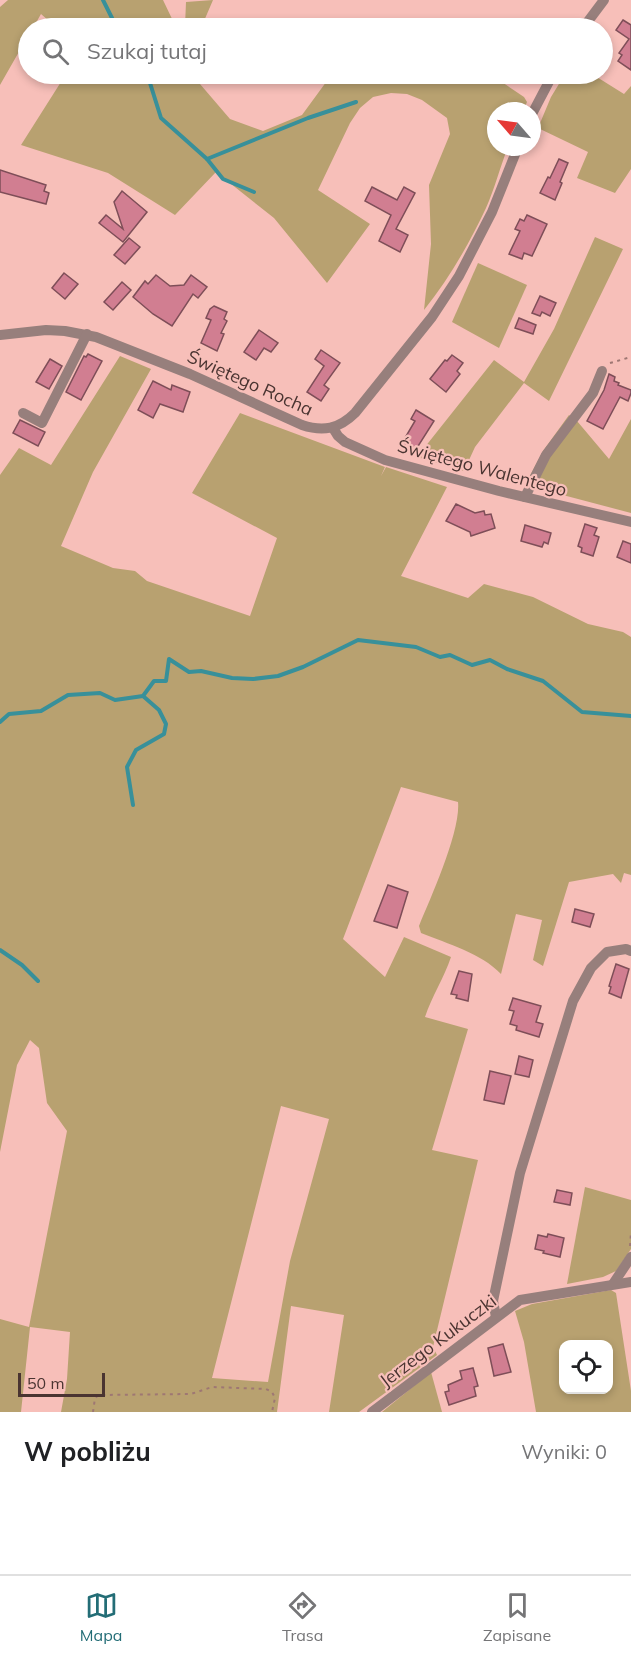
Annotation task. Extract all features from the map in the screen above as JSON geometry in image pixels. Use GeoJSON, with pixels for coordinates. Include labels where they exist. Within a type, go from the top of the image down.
{"type":"FeatureCollection","features":[{"type":"Feature","properties":{"kind":"street"},"geometry":{"type":"LineString","coordinates":[[590,18],[604,0]]}},
{"type":"Feature","properties":{"kind":"street"},"geometry":{"type":"LineString","coordinates":[[538,102],[548,84]]}},
{"type":"Feature","properties":{"kind":"street","name":"Świętego Rocha"},"geometry":{"type":"LineString","coordinates":[[0,335],[46,330],[87,334],[167,364],[302,425],[321,429],[333,428],[348,420],[355,413],[444,300],[476,245],[514,156]]}},
{"type":"Feature","properties":{"kind":"street"},"geometry":{"type":"LineString","coordinates":[[42,423],[87,334]]}},
{"type":"Feature","properties":{"kind":"street"},"geometry":{"type":"LineString","coordinates":[[525,497],[546,455],[593,393],[602,371]]}},
{"type":"Feature","properties":{"kind":"street"},"geometry":{"type":"LineString","coordinates":[[23,412],[52,428]]}},
{"type":"Feature","properties":{"kind":"street","name":"Świętego Walentego"},"geometry":{"type":"LineString","coordinates":[[333,428],[345,442],[375,456],[525,497],[631,522]]}},
{"type":"Feature","properties":{"kind":"street"},"geometry":{"type":"LineString","coordinates":[[496,1317],[493,1301],[520,1173],[573,1001],[591,968],[607,952],[626,949],[631,951]]}},
{"type":"Feature","properties":{"kind":"street"},"geometry":{"type":"LineString","coordinates":[[613,1284],[631,1257]]}},
{"type":"Feature","properties":{"kind":"street","name":"Jerzego Kukuczki"},"geometry":{"type":"LineString","coordinates":[[372,1412],[519,1300],[631,1282]]}},
{"type":"Feature","properties":{"kind":"path"},"geometry":{"type":"LineString","coordinates":[[602,371],[612,362],[631,357]]}},
{"type":"Feature","properties":{"kind":"path"},"geometry":{"type":"LineString","coordinates":[[631,1232],[629,1242],[631,1251]]}},
{"type":"Feature","properties":{"kind":"path"},"geometry":{"type":"LineString","coordinates":[[93,1412],[95,1398],[99,1395],[191,1394],[212,1386],[266,1389],[272,1392],[275,1398],[272,1412]]}},
{"type":"Feature","properties":{"kind":"shaded area"},"geometry":{"type":"Polygon","coordinates":[[[8,0],[163,0],[172,18],[46,18],[41,14],[39,18],[18,18],[18,54],[0,85],[0,7],[8,0]]]}},
{"type":"Feature","properties":{"kind":"shaded area"},"geometry":{"type":"Polygon","coordinates":[[[213,0],[205,18],[185,18],[186,2],[213,0]]]}},
{"type":"Feature","properties":{"kind":"shaded area"},"geometry":{"type":"Polygon","coordinates":[[[60,84],[200,84],[230,119],[263,131],[302,115],[325,84],[505,84],[524,97],[527,102],[487,102],[487,156],[505,156],[486,208],[458,261],[424,310],[431,244],[429,185],[450,134],[447,118],[422,100],[407,94],[391,93],[373,97],[360,108],[350,123],[318,190],[370,224],[327,283],[274,218],[216,172],[175,215],[108,173],[21,145],[60,84]]]}},
{"type":"Feature","properties":{"kind":"shaded area"},"geometry":{"type":"Polygon","coordinates":[[[559,84],[608,84],[624,94],[631,86],[631,169],[615,193],[577,178],[588,152],[541,129],[541,121],[559,84]]]}},
{"type":"Feature","properties":{"kind":"shaded area"},"geometry":{"type":"Polygon","coordinates":[[[595,237],[623,249],[549,401],[524,383],[475,447],[464,471],[417,457],[494,360],[524,382],[554,329],[595,237]]]}},
{"type":"Feature","properties":{"kind":"shaded area"},"geometry":{"type":"Polygon","coordinates":[[[478,263],[527,285],[499,348],[452,322],[478,263]]]}},
{"type":"Feature","properties":{"kind":"shaded area"},"geometry":{"type":"Polygon","coordinates":[[[120,356],[151,369],[93,472],[61,546],[113,568],[135,571],[147,581],[250,616],[277,538],[192,493],[240,413],[385,467],[381,476],[386,467],[447,487],[401,576],[468,598],[484,584],[533,597],[588,624],[623,632],[631,637],[631,875],[624,873],[621,883],[613,874],[569,882],[543,966],[533,960],[542,920],[516,914],[501,974],[484,960],[421,933],[419,926],[455,830],[458,802],[401,787],[343,939],[385,977],[404,937],[451,957],[425,1017],[468,1029],[432,1150],[478,1160],[433,1347],[437,1355],[359,1412],[329,1412],[344,1315],[291,1306],[277,1412],[61,1412],[67,1379],[70,1332],[30,1327],[21,1412],[0,1412],[0,1319],[29,1327],[67,1131],[47,1103],[39,1048],[30,1040],[17,1065],[0,1152],[0,475],[19,448],[51,465],[120,356]],[[281,1106],[212,1378],[268,1382],[290,1261],[329,1119],[281,1106]]]}},
{"type":"Feature","properties":{"kind":"shaded area"},"geometry":{"type":"Polygon","coordinates":[[[569,415],[577,421],[609,459],[631,419],[631,513],[525,485],[543,451],[569,415]]]}},
{"type":"Feature","properties":{"kind":"shaded area"},"geometry":{"type":"Polygon","coordinates":[[[585,1187],[631,1200],[631,1249],[616,1271],[603,1277],[567,1284],[585,1187]]]}},
{"type":"Feature","properties":{"kind":"shaded area"},"geometry":{"type":"Polygon","coordinates":[[[611,1290],[616,1293],[631,1391],[631,1412],[536,1412],[524,1342],[515,1311],[532,1304],[611,1290]]]}},
{"type":"Feature","properties":{"kind":"shaded area"},"geometry":{"type":"Polygon","coordinates":[[[431,1372],[442,1412],[382,1412],[431,1372]]]}},
{"type":"Feature","properties":{"kind":"building"},"geometry":{"type":"Polygon","coordinates":[[[623,20],[631,25],[631,70],[618,61],[622,55],[619,53],[629,39],[616,30],[623,20]]]}},
{"type":"Feature","properties":{"kind":"building"},"geometry":{"type":"Polygon","coordinates":[[[559,159],[568,163],[555,200],[540,193],[559,159]]]}},
{"type":"Feature","properties":{"kind":"building"},"geometry":{"type":"Polygon","coordinates":[[[0,170],[46,185],[44,191],[49,193],[46,204],[0,192],[0,170]]]}},
{"type":"Feature","properties":{"kind":"building"},"geometry":{"type":"Polygon","coordinates":[[[372,187],[397,200],[404,187],[415,193],[396,229],[408,235],[400,252],[379,241],[391,215],[365,201],[372,187]]]}},
{"type":"Feature","properties":{"kind":"building"},"geometry":{"type":"Polygon","coordinates":[[[122,191],[147,212],[123,242],[99,223],[106,215],[123,229],[114,202],[122,191]]]}},
{"type":"Feature","properties":{"kind":"building"},"geometry":{"type":"Polygon","coordinates":[[[527,215],[547,224],[532,256],[524,253],[522,259],[509,254],[520,231],[515,229],[520,219],[524,221],[527,215]]]}},
{"type":"Feature","properties":{"kind":"building"},"geometry":{"type":"Polygon","coordinates":[[[129,238],[140,247],[125,264],[114,255],[129,238]]]}},
{"type":"Feature","properties":{"kind":"building"},"geometry":{"type":"Polygon","coordinates":[[[64,273],[78,284],[65,299],[52,288],[64,273]]]}},
{"type":"Feature","properties":{"kind":"building"},"geometry":{"type":"Polygon","coordinates":[[[156,275],[170,286],[184,285],[191,275],[207,287],[198,298],[193,294],[172,326],[133,297],[145,281],[148,284],[156,275]]]}},
{"type":"Feature","properties":{"kind":"building"},"geometry":{"type":"Polygon","coordinates":[[[122,282],[131,290],[113,310],[104,302],[122,282]]]}},
{"type":"Feature","properties":{"kind":"building"},"geometry":{"type":"Polygon","coordinates":[[[540,296],[556,303],[550,316],[542,312],[540,316],[532,313],[540,296]]]}},
{"type":"Feature","properties":{"kind":"building"},"geometry":{"type":"Polygon","coordinates":[[[214,306],[227,312],[224,319],[227,321],[221,333],[224,334],[217,351],[201,343],[211,320],[206,318],[214,306]]]}},
{"type":"Feature","properties":{"kind":"building"},"geometry":{"type":"Polygon","coordinates":[[[519,318],[536,325],[533,334],[515,328],[519,318]]]}},
{"type":"Feature","properties":{"kind":"building"},"geometry":{"type":"Polygon","coordinates":[[[259,330],[278,343],[271,352],[264,348],[256,360],[244,352],[259,330]]]}},
{"type":"Feature","properties":{"kind":"building"},"geometry":{"type":"Polygon","coordinates":[[[321,350],[340,363],[324,385],[329,389],[321,401],[307,392],[324,366],[315,359],[321,350]]]}},
{"type":"Feature","properties":{"kind":"building"},"geometry":{"type":"Polygon","coordinates":[[[88,354],[102,361],[81,400],[66,392],[84,356],[88,354]]]}},
{"type":"Feature","properties":{"kind":"building"},"geometry":{"type":"Polygon","coordinates":[[[452,355],[463,363],[457,371],[460,374],[446,392],[430,379],[452,355]]]}},
{"type":"Feature","properties":{"kind":"building"},"geometry":{"type":"Polygon","coordinates":[[[50,359],[62,366],[49,389],[36,382],[50,359]]]}},
{"type":"Feature","properties":{"kind":"building"},"geometry":{"type":"Polygon","coordinates":[[[609,374],[615,377],[614,381],[619,383],[618,385],[631,390],[631,393],[628,401],[620,397],[603,429],[587,421],[604,390],[609,374]]]}},
{"type":"Feature","properties":{"kind":"building"},"geometry":{"type":"Polygon","coordinates":[[[153,381],[171,390],[172,385],[190,392],[183,412],[160,404],[153,418],[138,410],[153,381]]]}},
{"type":"Feature","properties":{"kind":"building"},"geometry":{"type":"Polygon","coordinates":[[[416,410],[434,421],[415,451],[402,443],[415,421],[411,419],[416,410]]]}},
{"type":"Feature","properties":{"kind":"building"},"geometry":{"type":"Polygon","coordinates":[[[20,420],[45,432],[38,446],[13,433],[20,420]]]}},
{"type":"Feature","properties":{"kind":"building"},"geometry":{"type":"Polygon","coordinates":[[[456,504],[475,513],[484,511],[485,515],[491,514],[495,528],[471,536],[470,532],[446,521],[456,504]]]}},
{"type":"Feature","properties":{"kind":"building"},"geometry":{"type":"Polygon","coordinates":[[[585,524],[597,528],[594,535],[599,537],[593,556],[581,552],[582,548],[578,546],[585,524]]]}},
{"type":"Feature","properties":{"kind":"building"},"geometry":{"type":"Polygon","coordinates":[[[525,525],[551,533],[548,544],[544,542],[542,547],[521,541],[525,525]]]}},
{"type":"Feature","properties":{"kind":"building"},"geometry":{"type":"Polygon","coordinates":[[[623,541],[631,544],[631,563],[617,557],[623,541]]]}},
{"type":"Feature","properties":{"kind":"building"},"geometry":{"type":"Polygon","coordinates":[[[388,885],[408,892],[397,928],[374,921],[388,885]]]}},
{"type":"Feature","properties":{"kind":"building"},"geometry":{"type":"Polygon","coordinates":[[[575,909],[594,914],[590,927],[572,922],[575,909]]]}},
{"type":"Feature","properties":{"kind":"building"},"geometry":{"type":"Polygon","coordinates":[[[616,964],[629,969],[621,998],[609,993],[616,964]]]}},
{"type":"Feature","properties":{"kind":"building"},"geometry":{"type":"Polygon","coordinates":[[[459,971],[472,974],[468,1001],[451,994],[459,971]]]}},
{"type":"Feature","properties":{"kind":"building"},"geometry":{"type":"Polygon","coordinates":[[[513,998],[541,1006],[536,1022],[543,1024],[539,1037],[516,1030],[517,1026],[510,1024],[514,1011],[509,1010],[513,998]]]}},
{"type":"Feature","properties":{"kind":"building"},"geometry":{"type":"Polygon","coordinates":[[[519,1056],[533,1060],[529,1077],[515,1074],[519,1056]]]}},
{"type":"Feature","properties":{"kind":"building"},"geometry":{"type":"Polygon","coordinates":[[[490,1071],[511,1076],[504,1104],[484,1100],[490,1071]]]}},
{"type":"Feature","properties":{"kind":"building"},"geometry":{"type":"Polygon","coordinates":[[[557,1190],[572,1193],[570,1205],[554,1202],[557,1190]]]}},
{"type":"Feature","properties":{"kind":"building"},"geometry":{"type":"Polygon","coordinates":[[[548,1234],[564,1238],[560,1257],[535,1249],[538,1235],[547,1237],[548,1234]]]}},
{"type":"Feature","properties":{"kind":"building"},"geometry":{"type":"Polygon","coordinates":[[[503,1344],[511,1372],[494,1376],[488,1348],[503,1344]]]}},
{"type":"Feature","properties":{"kind":"building"},"geometry":{"type":"Polygon","coordinates":[[[473,1368],[478,1386],[474,1387],[476,1396],[449,1405],[445,1392],[449,1391],[448,1385],[462,1379],[460,1371],[473,1368]]]}},
{"type":"Feature","properties":{"kind":"waterway"},"geometry":{"type":"LineString","coordinates":[[103,0],[112,18]]}},
{"type":"Feature","properties":{"kind":"waterway"},"geometry":{"type":"LineString","coordinates":[[150,84],[161,118],[207,159],[223,179],[254,192]]}},
{"type":"Feature","properties":{"kind":"waterway"},"geometry":{"type":"LineString","coordinates":[[207,159],[308,118],[356,102]]}},
{"type":"Feature","properties":{"kind":"waterway"},"geometry":{"type":"LineString","coordinates":[[0,722],[9,714],[41,711],[68,695],[100,693],[115,700],[143,696],[154,681],[166,681],[169,659],[189,672],[201,671],[232,678],[253,679],[278,676],[303,667],[358,640],[416,647],[440,657],[450,655],[472,665],[490,660],[507,669],[543,681],[582,712],[631,716]]}},
{"type":"Feature","properties":{"kind":"waterway"},"geometry":{"type":"LineString","coordinates":[[133,805],[127,767],[136,750],[164,734],[166,724],[159,710],[143,696]]}},
{"type":"Feature","properties":{"kind":"waterway"},"geometry":{"type":"LineString","coordinates":[[0,950],[22,965],[38,981]]}}]}
